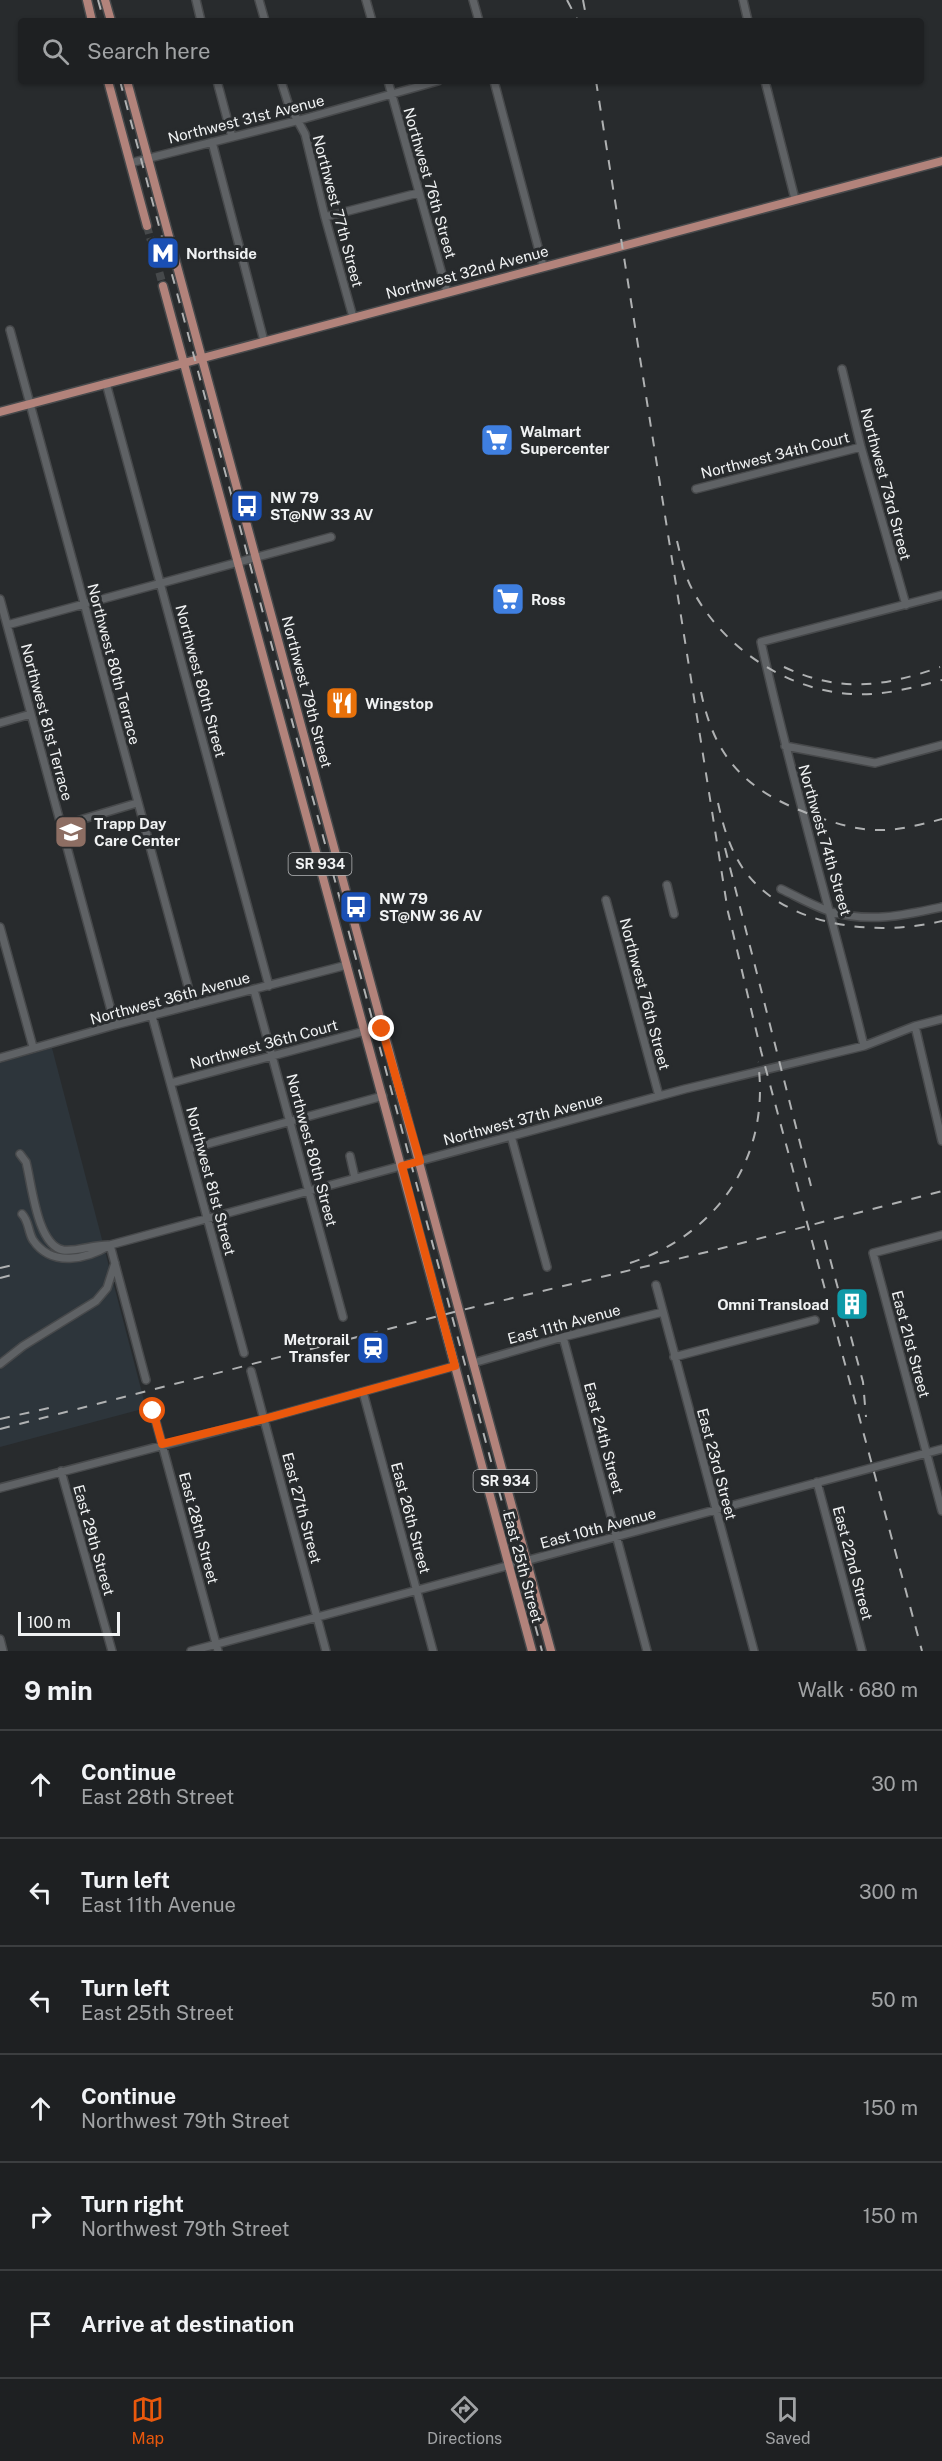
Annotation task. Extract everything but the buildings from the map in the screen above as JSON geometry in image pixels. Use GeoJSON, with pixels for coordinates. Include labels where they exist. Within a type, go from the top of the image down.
{"type":"FeatureCollection","features":[{"type":"Feature","properties":{"kind":"main road"},"geometry":{"type":"LineString","coordinates":[[87,0],[91,18]]}},
{"type":"Feature","properties":{"kind":"main road"},"geometry":{"type":"LineString","coordinates":[[105,0],[110,18]]}},
{"type":"Feature","properties":{"kind":"main road"},"geometry":{"type":"LineString","coordinates":[[109,84],[147,226]]}},
{"type":"Feature","properties":{"kind":"main road","name":"Northwest 79th Street"},"geometry":{"type":"LineString","coordinates":[[127,84],[473,1363]]}},
{"type":"Feature","properties":{"kind":"main road","name":"Northwest 32nd Avenue"},"geometry":{"type":"LineString","coordinates":[[0,412],[352,316],[942,161]]}},
{"type":"Feature","properties":{"kind":"main road","name":"SR 934"},"geometry":{"type":"LineString","coordinates":[[163,286],[240,562],[402,1166]]}},
{"type":"Feature","properties":{"kind":"main road","name":"East 25th Street"},"geometry":{"type":"LineString","coordinates":[[402,1166],[532,1651]]}},
{"type":"Feature","properties":{"kind":"main road","name":"SR 934"},"geometry":{"type":"LineString","coordinates":[[473,1363],[551,1651]]}},
{"type":"Feature","properties":{"kind":"main road"},"geometry":{"type":"LineString","coordinates":[[476,1444],[493,1440]]}},
{"type":"Feature","properties":{"kind":"street"},"geometry":{"type":"LineString","coordinates":[[196,0],[200,18]]}},
{"type":"Feature","properties":{"kind":"street"},"geometry":{"type":"LineString","coordinates":[[259,0],[264,18]]}},
{"type":"Feature","properties":{"kind":"street"},"geometry":{"type":"LineString","coordinates":[[366,0],[371,18]]}},
{"type":"Feature","properties":{"kind":"street"},"geometry":{"type":"LineString","coordinates":[[473,0],[478,18]]}},
{"type":"Feature","properties":{"kind":"street"},"geometry":{"type":"LineString","coordinates":[[743,0],[747,18]]}},
{"type":"Feature","properties":{"kind":"street"},"geometry":{"type":"LineString","coordinates":[[218,84],[232,137]]}},
{"type":"Feature","properties":{"kind":"street","name":"Northwest 77th Street"},"geometry":{"type":"LineString","coordinates":[[282,84],[296,121],[305,134],[352,316]]}},
{"type":"Feature","properties":{"kind":"street","name":"Northwest 76th Street"},"geometry":{"type":"LineString","coordinates":[[389,84],[447,292]]}},
{"type":"Feature","properties":{"kind":"street","name":"Northwest 31st Avenue"},"geometry":{"type":"LineString","coordinates":[[130,163],[296,121],[427,84]]}},
{"type":"Feature","properties":{"kind":"street"},"geometry":{"type":"LineString","coordinates":[[496,84],[543,266]]}},
{"type":"Feature","properties":{"kind":"street"},"geometry":{"type":"LineString","coordinates":[[766,84],[795,199]]}},
{"type":"Feature","properties":{"kind":"street"},"geometry":{"type":"LineString","coordinates":[[212,142],[264,341]]}},
{"type":"Feature","properties":{"kind":"street"},"geometry":{"type":"LineString","coordinates":[[325,217],[418,193]]}},
{"type":"Feature","properties":{"kind":"street","name":"Northwest 80th Terrace"},"geometry":{"type":"LineString","coordinates":[[10,330],[193,1005]]}},
{"type":"Feature","properties":{"kind":"street","name":"Northwest 73rd Street"},"geometry":{"type":"LineString","coordinates":[[842,369],[861,447],[906,605]]}},
{"type":"Feature","properties":{"kind":"street","name":"Northwest 80th Street"},"geometry":{"type":"LineString","coordinates":[[106,383],[269,986]]}},
{"type":"Feature","properties":{"kind":"street","name":"Northwest 34th Court"},"geometry":{"type":"LineString","coordinates":[[696,489],[861,447]]}},
{"type":"Feature","properties":{"kind":"street"},"geometry":{"type":"LineString","coordinates":[[7,625],[331,537]]}},
{"type":"Feature","properties":{"kind":"street"},"geometry":{"type":"LineString","coordinates":[[906,605],[942,595]]}},
{"type":"Feature","properties":{"kind":"street","name":"Northwest 81st Terrace"},"geometry":{"type":"LineString","coordinates":[[0,599],[115,1025]]}},
{"type":"Feature","properties":{"kind":"street","name":"Northwest 74th Street"},"geometry":{"type":"LineString","coordinates":[[864,1046],[832,912],[785,746],[761,642],[906,605]]}},
{"type":"Feature","properties":{"kind":"street"},"geometry":{"type":"LineString","coordinates":[[0,723],[31,714]]}},
{"type":"Feature","properties":{"kind":"street"},"geometry":{"type":"LineString","coordinates":[[785,746],[875,763],[942,745]]}},
{"type":"Feature","properties":{"kind":"street"},"geometry":{"type":"LineString","coordinates":[[60,826],[137,803]]}},
{"type":"Feature","properties":{"kind":"street"},"geometry":{"type":"LineString","coordinates":[[667,885],[674,914]]}},
{"type":"Feature","properties":{"kind":"street"},"geometry":{"type":"LineString","coordinates":[[781,889],[832,912],[870,919],[902,916],[942,906]]}},
{"type":"Feature","properties":{"kind":"street","name":"Northwest 76th Street"},"geometry":{"type":"LineString","coordinates":[[606,900],[658,1096]]}},
{"type":"Feature","properties":{"kind":"street"},"geometry":{"type":"LineString","coordinates":[[0,927],[33,1047]]}},
{"type":"Feature","properties":{"kind":"street","name":"Northwest 36th Avenue"},"geometry":{"type":"LineString","coordinates":[[0,1058],[115,1025],[347,965]]}},
{"type":"Feature","properties":{"kind":"street","name":"Northwest 80th Street"},"geometry":{"type":"LineString","coordinates":[[254,990],[343,1317]]}},
{"type":"Feature","properties":{"kind":"street","name":"Northwest 81st Street"},"geometry":{"type":"LineString","coordinates":[[152,1016],[244,1353]]}},
{"type":"Feature","properties":{"kind":"street","name":"Northwest 37th Avenue"},"geometry":{"type":"LineString","coordinates":[[22,1214],[35,1242],[54,1257],[75,1258],[98,1252],[110,1245],[207,1218],[658,1096],[864,1046],[915,1026],[942,1019]]}},
{"type":"Feature","properties":{"kind":"street"},"geometry":{"type":"LineString","coordinates":[[915,1026],[942,1141]]}},
{"type":"Feature","properties":{"kind":"street","name":"Northwest 36th Court"},"geometry":{"type":"LineString","coordinates":[[171,1083],[365,1031]]}},
{"type":"Feature","properties":{"kind":"street"},"geometry":{"type":"LineString","coordinates":[[189,1149],[383,1096]]}},
{"type":"Feature","properties":{"kind":"street"},"geometry":{"type":"LineString","coordinates":[[511,1136],[547,1267]]}},
{"type":"Feature","properties":{"kind":"street","name":"Northwest 37th Avenue"},"geometry":{"type":"LineString","coordinates":[[20,1154],[27,1165],[43,1232],[50,1243],[65,1250],[96,1244],[110,1245]]}},
{"type":"Feature","properties":{"kind":"street"},"geometry":{"type":"LineString","coordinates":[[350,1156],[355,1178]]}},
{"type":"Feature","properties":{"kind":"street","name":"East 21st Street"},"geometry":{"type":"LineString","coordinates":[[942,1235],[873,1253],[942,1511]]}},
{"type":"Feature","properties":{"kind":"street"},"geometry":{"type":"LineString","coordinates":[[110,1245],[146,1380]]}},
{"type":"Feature","properties":{"kind":"street"},"geometry":{"type":"LineString","coordinates":[[0,1364],[23,1346],[100,1298],[107,1288],[115,1263]]}},
{"type":"Feature","properties":{"kind":"street","name":"East 23rd Street"},"geometry":{"type":"LineString","coordinates":[[656,1285],[754,1651]]}},
{"type":"Feature","properties":{"kind":"street","name":"East 11th Avenue"},"geometry":{"type":"LineString","coordinates":[[473,1363],[562,1337],[663,1312]]}},
{"type":"Feature","properties":{"kind":"street"},"geometry":{"type":"LineString","coordinates":[[674,1357],[815,1320]]}},
{"type":"Feature","properties":{"kind":"street","name":"East 24th Street"},"geometry":{"type":"LineString","coordinates":[[562,1337],[647,1651]]}},
{"type":"Feature","properties":{"kind":"street"},"geometry":{"type":"LineString","coordinates":[[0,1488],[455,1366]]}},
{"type":"Feature","properties":{"kind":"street","name":"East 27th Street"},"geometry":{"type":"LineString","coordinates":[[251,1371],[326,1651]]}},
{"type":"Feature","properties":{"kind":"street","name":"East 26th Street"},"geometry":{"type":"LineString","coordinates":[[363,1392],[433,1651]]}},
{"type":"Feature","properties":{"kind":"street","name":"East 28th Street"},"geometry":{"type":"LineString","coordinates":[[153,1411],[217,1648]]}},
{"type":"Feature","properties":{"kind":"street","name":"East 10th Avenue"},"geometry":{"type":"LineString","coordinates":[[191,1651],[217,1648],[417,1589],[618,1538],[942,1449]]}},
{"type":"Feature","properties":{"kind":"street","name":"East 29th Street"},"geometry":{"type":"LineString","coordinates":[[61,1471],[112,1651]]}},
{"type":"Feature","properties":{"kind":"street","name":"East 22nd Street"},"geometry":{"type":"LineString","coordinates":[[818,1482],[862,1651]]}},
{"type":"Feature","properties":{"kind":"street"},"geometry":{"type":"LineString","coordinates":[[0,1640],[3,1651]]}},
{"type":"Feature","properties":{"kind":"shaded area"},"geometry":{"type":"Polygon","coordinates":[[[52,1048],[146,1408],[0,1447],[0,1063],[52,1048]]]}},
{"type":"Feature","properties":{"kind":"tunnel"},"geometry":{"type":"LineString","coordinates":[[147,226],[163,286]]}},
{"type":"Feature","properties":{"kind":"railway"},"geometry":{"type":"LineString","coordinates":[[98,0],[103,18]]}},
{"type":"Feature","properties":{"kind":"railway"},"geometry":{"type":"LineString","coordinates":[[567,0],[576,18]]}},
{"type":"Feature","properties":{"kind":"railway"},"geometry":{"type":"LineString","coordinates":[[583,0],[586,18]]}},
{"type":"Feature","properties":{"kind":"railway"},"geometry":{"type":"LineString","coordinates":[[121,84],[542,1651]]}},
{"type":"Feature","properties":{"kind":"railway"},"geometry":{"type":"LineString","coordinates":[[596,84],[728,912],[761,1051],[922,1651]]}},
{"type":"Feature","properties":{"kind":"railway"},"geometry":{"type":"LineString","coordinates":[[677,541],[687,577],[705,610],[738,647],[758,662],[780,674],[827,691],[851,694],[886,693],[942,680]]}},
{"type":"Feature","properties":{"kind":"railway"},"geometry":{"type":"LineString","coordinates":[[784,667],[824,681],[843,684],[881,683],[940,667]]}},
{"type":"Feature","properties":{"kind":"railway"},"geometry":{"type":"LineString","coordinates":[[701,692],[715,737],[737,770],[769,795],[789,806],[842,825],[866,829],[900,829],[942,819]]}},
{"type":"Feature","properties":{"kind":"railway"},"geometry":{"type":"LineString","coordinates":[[718,803],[727,836],[742,867],[760,887],[781,903],[806,915],[833,923],[861,927],[889,928],[942,921]]}},
{"type":"Feature","properties":{"kind":"railway"},"geometry":{"type":"LineString","coordinates":[[725,848],[811,1186]]}},
{"type":"Feature","properties":{"kind":"railway"},"geometry":{"type":"LineString","coordinates":[[630,1263],[662,1250],[689,1232],[713,1211],[732,1186],[747,1159],[756,1129],[760,1096],[758,1062]]}},
{"type":"Feature","properties":{"kind":"railway"},"geometry":{"type":"LineString","coordinates":[[0,1429],[458,1311],[711,1251],[942,1191]]}},
{"type":"Feature","properties":{"kind":"railway"},"geometry":{"type":"LineString","coordinates":[[825,1240],[863,1382],[866,1417]]}},
{"type":"Feature","properties":{"kind":"railway"},"geometry":{"type":"LineString","coordinates":[[0,1268],[17,1264]]}},
{"type":"Feature","properties":{"kind":"railway"},"geometry":{"type":"LineString","coordinates":[[0,1278],[19,1273]]}},
{"type":"Feature","properties":{"kind":"railway"},"geometry":{"type":"LineString","coordinates":[[0,1419],[58,1406]]}},
{"type":"Feature","properties":{"kind":"place","name":"Northside"},"geometry":{"type":"Point","coordinates":[163,253]}},
{"type":"Feature","properties":{"kind":"place","name":"Walmart Supercenter"},"geometry":{"type":"Point","coordinates":[497,440]}},
{"type":"Feature","properties":{"kind":"place","name":"NW 79 ST@NW 33 AV"},"geometry":{"type":"Point","coordinates":[247,506]}},
{"type":"Feature","properties":{"kind":"place","name":"Ross"},"geometry":{"type":"Point","coordinates":[508,599]}},
{"type":"Feature","properties":{"kind":"place","name":"Wingstop"},"geometry":{"type":"Point","coordinates":[342,703]}},
{"type":"Feature","properties":{"kind":"place","name":"Trapp Day Care Center"},"geometry":{"type":"Point","coordinates":[71,832]}},
{"type":"Feature","properties":{"kind":"place","name":"NW 79 ST@NW 36 AV"},"geometry":{"type":"Point","coordinates":[356,907]}},
{"type":"Feature","properties":{"kind":"place","name":"Omni Transload"},"geometry":{"type":"Point","coordinates":[852,1304]}},
{"type":"Feature","properties":{"kind":"place","name":"Metrorail Transfer"},"geometry":{"type":"Point","coordinates":[373,1348]}},
{"type":"Feature","properties":{"kind":"route"},"geometry":{"type":"LineString","coordinates":[[153,1411],[162,1444],[264,1419],[455,1366],[402,1166],[420,1161],[382,1029]]}}]}
